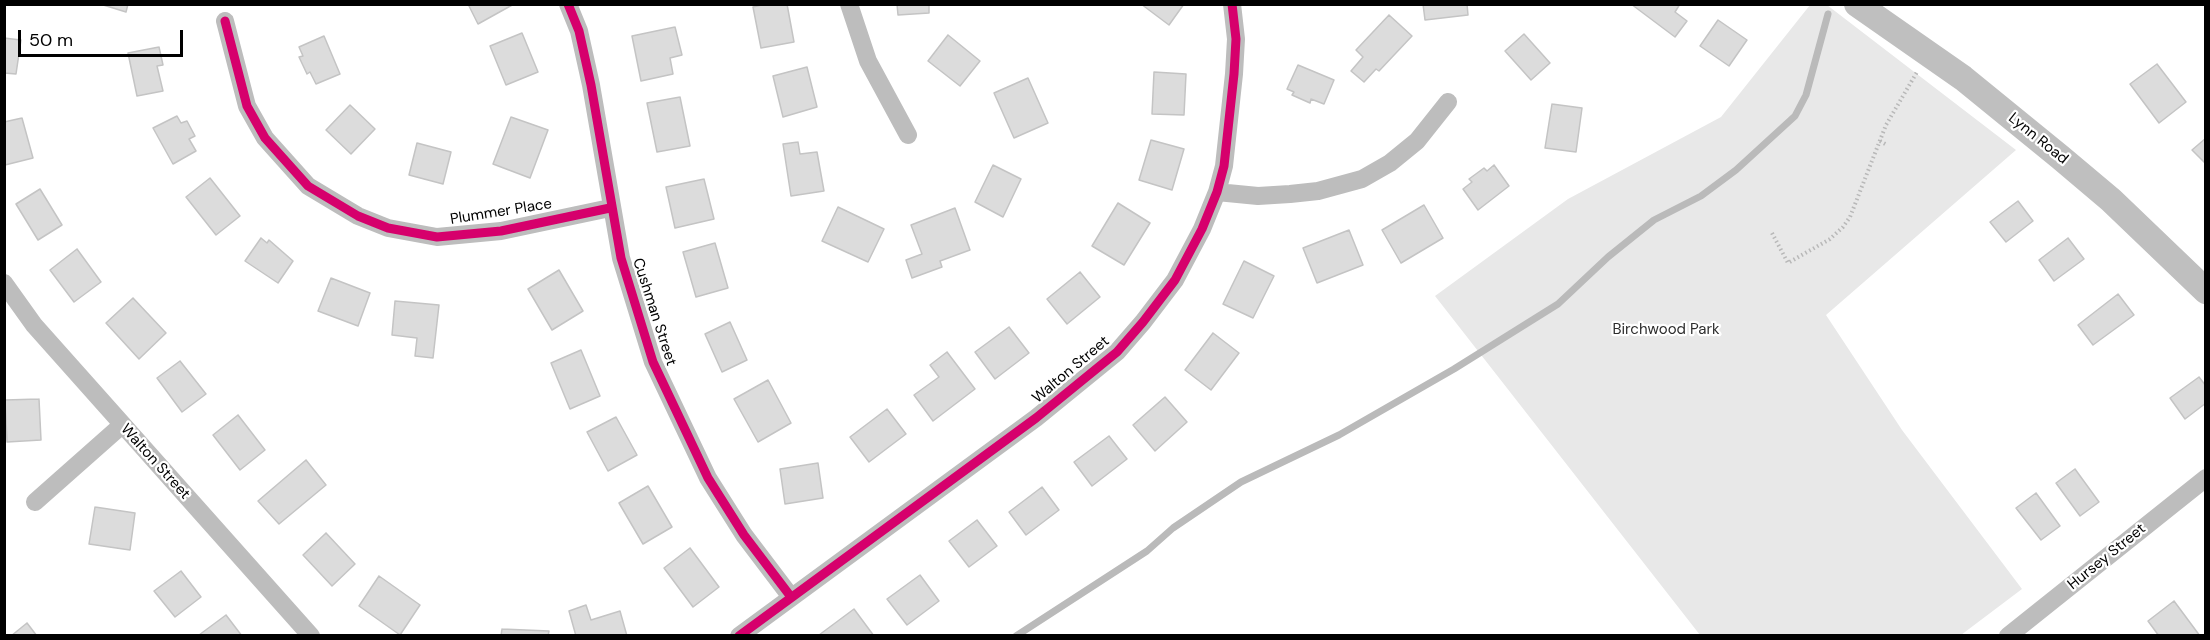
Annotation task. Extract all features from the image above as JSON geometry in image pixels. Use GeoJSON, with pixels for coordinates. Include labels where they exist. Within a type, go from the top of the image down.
{"type":"FeatureCollection","features":[{"type":"Feature","properties":{"kind":"street","name":"Cushman Street"},"geometry":{"type":"LineString","coordinates":[[568,4],[579,31],[591,85],[610,208],[633,300],[653,362],[695,453],[744,535],[791,597]]}},
{"type":"Feature","properties":{"kind":"street"},"geometry":{"type":"LineString","coordinates":[[849,4],[868,61],[908,135]]}},
{"type":"Feature","properties":{"kind":"street","name":"Walton Street"},"geometry":{"type":"LineString","coordinates":[[739,636],[1036,418],[1118,352],[1175,280],[1202,229],[1217,192],[1224,166],[1236,39],[1232,4]]}},
{"type":"Feature","properties":{"kind":"street","name":"Lynn Road"},"geometry":{"type":"LineString","coordinates":[[1857,4],[1963,78],[2111,200],[2205,291]]}},
{"type":"Feature","properties":{"kind":"street","name":"Plummer Place"},"geometry":{"type":"LineString","coordinates":[[225,21],[248,106],[265,138],[308,186],[358,216],[388,228],[437,237],[501,231],[610,208]]}},
{"type":"Feature","properties":{"kind":"street"},"geometry":{"type":"LineString","coordinates":[[1217,192],[1258,196],[1290,194],[1318,191],[1362,179],[1390,163],[1417,141],[1448,102]]}},
{"type":"Feature","properties":{"kind":"street","name":"Walton Street"},"geometry":{"type":"LineString","coordinates":[[4,283],[34,325],[311,636]]}},
{"type":"Feature","properties":{"kind":"street"},"geometry":{"type":"LineString","coordinates":[[35,502],[122,425]]}},
{"type":"Feature","properties":{"kind":"street","name":"Hursey Street"},"geometry":{"type":"LineString","coordinates":[[2008,636],[2205,478]]}},
{"type":"Feature","properties":{"kind":"path"},"geometry":{"type":"LineString","coordinates":[[1772,233],[1788,263],[1830,239],[1850,217],[1886,125],[1917,72],[1931,55]]}},
{"type":"Feature","properties":{"kind":"path"},"geometry":{"type":"LineString","coordinates":[[1880,141],[1887,145]]}},
{"type":"Feature","properties":{"kind":"green space","name":"Birchwood Park"},"geometry":{"type":"Polygon","coordinates":[[[1810,5],[1827,5],[2016,150],[1826,315],[1902,430],[2022,589],[1961,635],[1700,635],[1435,296],[1568,199],[1721,117],[1810,5]]]}},
{"type":"Feature","properties":{"kind":"building"},"geometry":{"type":"Polygon","coordinates":[[[100,4],[128,4],[126,12],[100,4]]]}},
{"type":"Feature","properties":{"kind":"building"},"geometry":{"type":"Polygon","coordinates":[[[468,4],[514,4],[478,24],[468,4]]]}},
{"type":"Feature","properties":{"kind":"building"},"geometry":{"type":"Polygon","coordinates":[[[766,4],[787,4],[794,42],[761,48],[753,7],[766,4]]]}},
{"type":"Feature","properties":{"kind":"building"},"geometry":{"type":"Polygon","coordinates":[[[897,4],[929,4],[929,13],[898,15],[897,4]]]}},
{"type":"Feature","properties":{"kind":"building"},"geometry":{"type":"Polygon","coordinates":[[[1141,4],[1184,4],[1169,25],[1141,4]]]}},
{"type":"Feature","properties":{"kind":"building"},"geometry":{"type":"Polygon","coordinates":[[[1423,4],[1467,4],[1468,15],[1425,20],[1423,4]]]}},
{"type":"Feature","properties":{"kind":"building"},"geometry":{"type":"Polygon","coordinates":[[[1631,4],[1680,4],[1675,12],[1687,21],[1675,37],[1631,4]]]}},
{"type":"Feature","properties":{"kind":"building"},"geometry":{"type":"Polygon","coordinates":[[[1389,15],[1412,36],[1379,71],[1376,69],[1364,82],[1351,71],[1363,57],[1356,50],[1389,15]]]}},
{"type":"Feature","properties":{"kind":"building"},"geometry":{"type":"Polygon","coordinates":[[[1718,20],[1747,40],[1729,66],[1700,46],[1718,20]]]}},
{"type":"Feature","properties":{"kind":"building"},"geometry":{"type":"Polygon","coordinates":[[[675,27],[682,55],[670,58],[673,74],[641,81],[632,36],[675,27]]]}},
{"type":"Feature","properties":{"kind":"building"},"geometry":{"type":"Polygon","coordinates":[[[522,33],[538,72],[506,85],[490,46],[522,33]]]}},
{"type":"Feature","properties":{"kind":"building"},"geometry":{"type":"Polygon","coordinates":[[[1524,34],[1550,63],[1531,80],[1505,51],[1524,34]]]}},
{"type":"Feature","properties":{"kind":"building"},"geometry":{"type":"Polygon","coordinates":[[[948,35],[980,61],[960,86],[928,61],[948,35]]]}},
{"type":"Feature","properties":{"kind":"building"},"geometry":{"type":"Polygon","coordinates":[[[324,36],[340,74],[316,84],[310,72],[307,74],[299,57],[303,56],[299,47],[324,36]]]}},
{"type":"Feature","properties":{"kind":"building"},"geometry":{"type":"Polygon","coordinates":[[[4,38],[21,40],[16,74],[4,73],[4,38]]]}},
{"type":"Feature","properties":{"kind":"building"},"geometry":{"type":"Polygon","coordinates":[[[159,47],[163,65],[157,66],[163,91],[137,96],[128,53],[159,47]]]}},
{"type":"Feature","properties":{"kind":"building"},"geometry":{"type":"Polygon","coordinates":[[[2157,64],[2186,102],[2159,123],[2130,84],[2157,64]]]}},
{"type":"Feature","properties":{"kind":"building"},"geometry":{"type":"Polygon","coordinates":[[[1298,65],[1334,80],[1324,104],[1311,99],[1310,103],[1292,95],[1294,92],[1287,89],[1298,65]]]}},
{"type":"Feature","properties":{"kind":"building"},"geometry":{"type":"Polygon","coordinates":[[[807,67],[817,107],[783,117],[773,76],[807,67]]]}},
{"type":"Feature","properties":{"kind":"building"},"geometry":{"type":"Polygon","coordinates":[[[1154,72],[1186,74],[1184,115],[1152,114],[1154,72]]]}},
{"type":"Feature","properties":{"kind":"building"},"geometry":{"type":"Polygon","coordinates":[[[1028,78],[1048,123],[1014,138],[994,93],[1028,78]]]}},
{"type":"Feature","properties":{"kind":"building"},"geometry":{"type":"Polygon","coordinates":[[[680,97],[690,146],[657,152],[647,103],[680,97]]]}},
{"type":"Feature","properties":{"kind":"building"},"geometry":{"type":"Polygon","coordinates":[[[1552,104],[1582,108],[1576,152],[1545,148],[1552,104]]]}},
{"type":"Feature","properties":{"kind":"building"},"geometry":{"type":"Polygon","coordinates":[[[350,105],[375,129],[351,154],[326,130],[350,105]]]}},
{"type":"Feature","properties":{"kind":"building"},"geometry":{"type":"Polygon","coordinates":[[[177,116],[181,123],[187,121],[195,136],[189,139],[196,151],[173,164],[153,128],[177,116]]]}},
{"type":"Feature","properties":{"kind":"building"},"geometry":{"type":"Polygon","coordinates":[[[511,117],[548,130],[530,178],[493,164],[511,117]]]}},
{"type":"Feature","properties":{"kind":"building"},"geometry":{"type":"Polygon","coordinates":[[[22,118],[33,158],[5,165],[4,122],[22,118]]]}},
{"type":"Feature","properties":{"kind":"building"},"geometry":{"type":"Polygon","coordinates":[[[2206,138],[2206,164],[2192,150],[2206,138]]]}},
{"type":"Feature","properties":{"kind":"building"},"geometry":{"type":"Polygon","coordinates":[[[1151,140],[1184,149],[1172,190],[1139,180],[1151,140]]]}},
{"type":"Feature","properties":{"kind":"building"},"geometry":{"type":"Polygon","coordinates":[[[798,142],[800,154],[817,152],[824,191],[791,196],[783,144],[798,142]]]}},
{"type":"Feature","properties":{"kind":"building"},"geometry":{"type":"Polygon","coordinates":[[[417,143],[451,152],[443,184],[409,175],[417,143]]]}},
{"type":"Feature","properties":{"kind":"building"},"geometry":{"type":"Polygon","coordinates":[[[993,165],[1021,179],[1003,217],[975,202],[993,165]]]}},
{"type":"Feature","properties":{"kind":"building"},"geometry":{"type":"Polygon","coordinates":[[[1494,165],[1509,186],[1478,210],[1463,189],[1472,182],[1469,179],[1484,168],[1487,171],[1494,165]]]}},
{"type":"Feature","properties":{"kind":"building"},"geometry":{"type":"Polygon","coordinates":[[[210,178],[240,216],[216,235],[186,197],[210,178]]]}},
{"type":"Feature","properties":{"kind":"building"},"geometry":{"type":"Polygon","coordinates":[[[704,179],[714,219],[675,228],[666,187],[704,179]]]}},
{"type":"Feature","properties":{"kind":"building"},"geometry":{"type":"Polygon","coordinates":[[[40,189],[62,225],[38,240],[16,204],[40,189]]]}},
{"type":"Feature","properties":{"kind":"building"},"geometry":{"type":"Polygon","coordinates":[[[2018,201],[2033,221],[2006,242],[1990,222],[2018,201]]]}},
{"type":"Feature","properties":{"kind":"building"},"geometry":{"type":"Polygon","coordinates":[[[1118,203],[1150,223],[1124,265],[1092,246],[1118,203]]]}},
{"type":"Feature","properties":{"kind":"building"},"geometry":{"type":"Polygon","coordinates":[[[1424,205],[1443,238],[1401,263],[1382,230],[1424,205]]]}},
{"type":"Feature","properties":{"kind":"building"},"geometry":{"type":"Polygon","coordinates":[[[838,207],[884,229],[868,262],[822,241],[838,207]]]}},
{"type":"Feature","properties":{"kind":"building"},"geometry":{"type":"Polygon","coordinates":[[[955,208],[970,250],[940,261],[942,267],[912,278],[906,260],[922,254],[911,225],[955,208]]]}},
{"type":"Feature","properties":{"kind":"building"},"geometry":{"type":"Polygon","coordinates":[[[1349,230],[1363,265],[1317,283],[1303,248],[1349,230]]]}},
{"type":"Feature","properties":{"kind":"building"},"geometry":{"type":"Polygon","coordinates":[[[261,238],[267,243],[269,240],[293,261],[278,283],[245,261],[261,238]]]}},
{"type":"Feature","properties":{"kind":"building"},"geometry":{"type":"Polygon","coordinates":[[[2068,238],[2084,259],[2054,281],[2039,260],[2068,238]]]}},
{"type":"Feature","properties":{"kind":"building"},"geometry":{"type":"Polygon","coordinates":[[[715,243],[728,288],[696,297],[683,252],[715,243]]]}},
{"type":"Feature","properties":{"kind":"building"},"geometry":{"type":"Polygon","coordinates":[[[77,249],[101,282],[74,302],[50,270],[77,249]]]}},
{"type":"Feature","properties":{"kind":"building"},"geometry":{"type":"Polygon","coordinates":[[[1244,261],[1274,276],[1253,318],[1223,304],[1244,261]]]}},
{"type":"Feature","properties":{"kind":"building"},"geometry":{"type":"Polygon","coordinates":[[[559,270],[583,311],[552,330],[528,289],[559,270]]]}},
{"type":"Feature","properties":{"kind":"building"},"geometry":{"type":"Polygon","coordinates":[[[1080,272],[1100,297],[1067,324],[1047,299],[1080,272]]]}},
{"type":"Feature","properties":{"kind":"building"},"geometry":{"type":"Polygon","coordinates":[[[331,278],[370,293],[358,326],[318,311],[331,278]]]}},
{"type":"Feature","properties":{"kind":"building"},"geometry":{"type":"Polygon","coordinates":[[[2118,294],[2134,315],[2093,345],[2078,325],[2118,294]]]}},
{"type":"Feature","properties":{"kind":"building"},"geometry":{"type":"Polygon","coordinates":[[[133,298],[166,333],[139,359],[106,323],[133,298]]]}},
{"type":"Feature","properties":{"kind":"building"},"geometry":{"type":"Polygon","coordinates":[[[395,301],[439,305],[433,358],[415,356],[417,338],[392,335],[395,301]]]}},
{"type":"Feature","properties":{"kind":"building"},"geometry":{"type":"Polygon","coordinates":[[[730,322],[747,360],[722,372],[705,334],[730,322]]]}},
{"type":"Feature","properties":{"kind":"building"},"geometry":{"type":"Polygon","coordinates":[[[1009,327],[1029,353],[995,379],[975,352],[1009,327]]]}},
{"type":"Feature","properties":{"kind":"building"},"geometry":{"type":"Polygon","coordinates":[[[1213,333],[1239,353],[1211,390],[1185,370],[1213,333]]]}},
{"type":"Feature","properties":{"kind":"building"},"geometry":{"type":"Polygon","coordinates":[[[581,350],[600,396],[570,409],[551,363],[581,350]]]}},
{"type":"Feature","properties":{"kind":"building"},"geometry":{"type":"Polygon","coordinates":[[[947,352],[975,389],[933,421],[914,395],[939,377],[930,365],[947,352]]]}},
{"type":"Feature","properties":{"kind":"building"},"geometry":{"type":"Polygon","coordinates":[[[180,361],[206,394],[182,412],[157,378],[180,361]]]}},
{"type":"Feature","properties":{"kind":"building"},"geometry":{"type":"Polygon","coordinates":[[[2199,377],[2206,386],[2206,403],[2185,419],[2170,398],[2199,377]]]}},
{"type":"Feature","properties":{"kind":"building"},"geometry":{"type":"Polygon","coordinates":[[[768,380],[791,423],[758,442],[734,399],[768,380]]]}},
{"type":"Feature","properties":{"kind":"building"},"geometry":{"type":"Polygon","coordinates":[[[1165,397],[1187,422],[1155,451],[1133,425],[1165,397]]]}},
{"type":"Feature","properties":{"kind":"building"},"geometry":{"type":"Polygon","coordinates":[[[39,399],[41,440],[7,442],[5,400],[39,399]]]}},
{"type":"Feature","properties":{"kind":"building"},"geometry":{"type":"Polygon","coordinates":[[[887,409],[906,434],[869,462],[850,437],[887,409]]]}},
{"type":"Feature","properties":{"kind":"building"},"geometry":{"type":"Polygon","coordinates":[[[238,415],[265,450],[240,470],[213,435],[238,415]]]}},
{"type":"Feature","properties":{"kind":"building"},"geometry":{"type":"Polygon","coordinates":[[[616,417],[637,455],[608,471],[587,432],[616,417]]]}},
{"type":"Feature","properties":{"kind":"building"},"geometry":{"type":"Polygon","coordinates":[[[1109,436],[1127,459],[1092,486],[1074,462],[1109,436]]]}},
{"type":"Feature","properties":{"kind":"building"},"geometry":{"type":"Polygon","coordinates":[[[306,460],[326,485],[279,524],[258,501],[306,460]]]}},
{"type":"Feature","properties":{"kind":"building"},"geometry":{"type":"Polygon","coordinates":[[[818,463],[823,498],[785,504],[780,469],[818,463]]]}},
{"type":"Feature","properties":{"kind":"building"},"geometry":{"type":"Polygon","coordinates":[[[2075,469],[2099,502],[2080,516],[2056,483],[2075,469]]]}},
{"type":"Feature","properties":{"kind":"building"},"geometry":{"type":"Polygon","coordinates":[[[648,486],[672,527],[643,544],[619,503],[648,486]]]}},
{"type":"Feature","properties":{"kind":"building"},"geometry":{"type":"Polygon","coordinates":[[[1042,487],[1059,510],[1026,535],[1009,512],[1042,487]]]}},
{"type":"Feature","properties":{"kind":"building"},"geometry":{"type":"Polygon","coordinates":[[[2036,493],[2060,526],[2041,540],[2016,508],[2036,493]]]}},
{"type":"Feature","properties":{"kind":"building"},"geometry":{"type":"Polygon","coordinates":[[[95,507],[135,513],[130,550],[89,544],[95,507]]]}},
{"type":"Feature","properties":{"kind":"building"},"geometry":{"type":"Polygon","coordinates":[[[977,520],[997,546],[969,567],[949,541],[977,520]]]}},
{"type":"Feature","properties":{"kind":"building"},"geometry":{"type":"Polygon","coordinates":[[[326,533],[355,564],[332,586],[303,555],[326,533]]]}},
{"type":"Feature","properties":{"kind":"building"},"geometry":{"type":"Polygon","coordinates":[[[690,548],[719,587],[693,607],[664,568],[690,548]]]}},
{"type":"Feature","properties":{"kind":"building"},"geometry":{"type":"Polygon","coordinates":[[[181,571],[201,597],[175,617],[154,591],[181,571]]]}},
{"type":"Feature","properties":{"kind":"building"},"geometry":{"type":"Polygon","coordinates":[[[920,575],[939,601],[907,625],[887,599],[920,575]]]}},
{"type":"Feature","properties":{"kind":"building"},"geometry":{"type":"Polygon","coordinates":[[[379,576],[420,605],[400,635],[359,606],[379,576]]]}},
{"type":"Feature","properties":{"kind":"building"},"geometry":{"type":"Polygon","coordinates":[[[2174,601],[2200,636],[2159,636],[2148,621],[2174,601]]]}},
{"type":"Feature","properties":{"kind":"building"},"geometry":{"type":"Polygon","coordinates":[[[586,605],[591,620],[620,611],[627,636],[576,636],[569,611],[586,605]]]}},
{"type":"Feature","properties":{"kind":"building"},"geometry":{"type":"Polygon","coordinates":[[[854,609],[874,636],[819,635],[854,609]]]}},
{"type":"Feature","properties":{"kind":"building"},"geometry":{"type":"Polygon","coordinates":[[[226,615],[242,636],[199,636],[199,635],[226,615]]]}},
{"type":"Feature","properties":{"kind":"building"},"geometry":{"type":"Polygon","coordinates":[[[27,623],[37,636],[11,636],[27,623]]]}},
{"type":"Feature","properties":{"kind":"building"},"geometry":{"type":"Polygon","coordinates":[[[502,629],[549,631],[548,636],[501,636],[502,629]]]}},
{"type":"Feature","properties":{"kind":"waterway"},"geometry":{"type":"LineString","coordinates":[[1016,636],[1147,551],[1173,528],[1241,482],[1339,435],[1454,369],[1558,304],[1608,257],[1654,220],[1701,196],[1736,170],[1795,116],[1806,95],[1828,14]]}},
{"type":"Feature","properties":{"kind":"cycle path"},"geometry":{"type":"LineString","coordinates":[[568,4],[579,31],[591,85],[621,258],[653,362],[708,478],[744,535],[791,597]]}},
{"type":"Feature","properties":{"kind":"cycle path"},"geometry":{"type":"LineString","coordinates":[[739,636],[1036,418],[1117,352],[1143,322],[1175,280],[1202,229],[1217,192],[1224,166],[1234,74],[1236,39],[1232,4]]}},
{"type":"Feature","properties":{"kind":"cycle path"},"geometry":{"type":"LineString","coordinates":[[225,21],[247,106],[265,138],[308,186],[358,216],[388,228],[437,237],[501,231],[610,208]]}}]}
